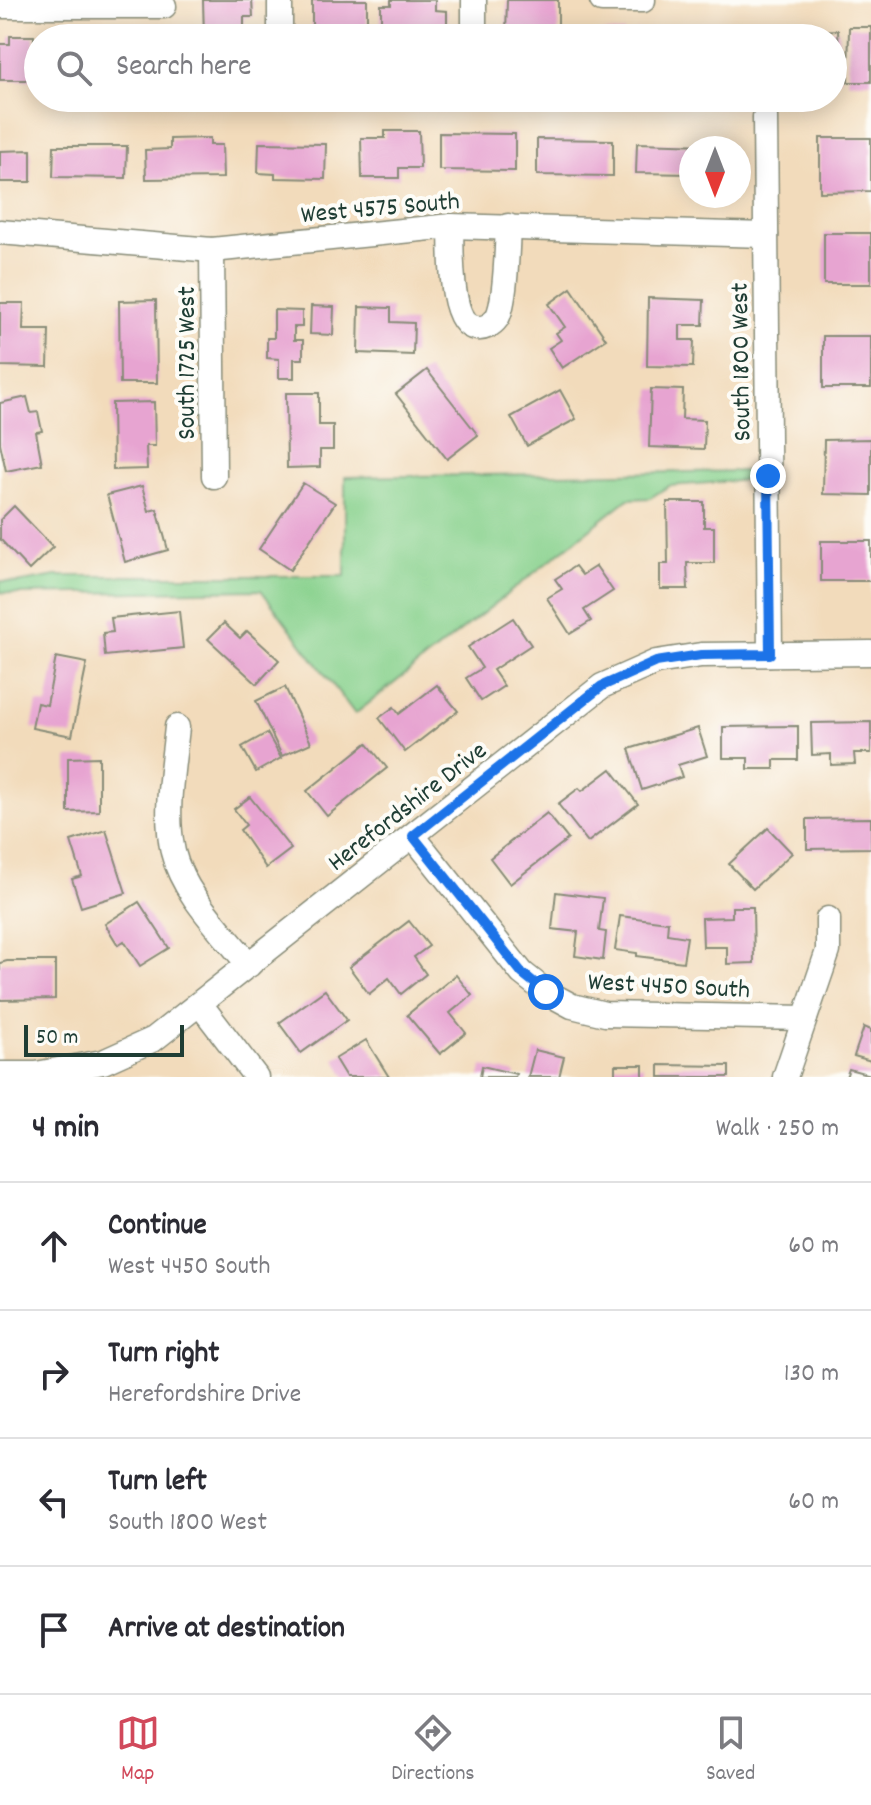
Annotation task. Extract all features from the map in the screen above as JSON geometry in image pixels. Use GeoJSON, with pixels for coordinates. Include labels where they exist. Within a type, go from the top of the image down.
{"type":"FeatureCollection","features":[{"type":"Feature","properties":{"kind":"street"},"geometry":{"type":"LineString","coordinates":[[280,0],[280,24]]}},
{"type":"Feature","properties":{"kind":"street"},"geometry":{"type":"LineString","coordinates":[[474,0],[474,24]]}},
{"type":"Feature","properties":{"kind":"street"},"geometry":{"type":"LineString","coordinates":[[602,0],[643,0]]}},
{"type":"Feature","properties":{"kind":"street"},"geometry":{"type":"LineString","coordinates":[[0,6],[87,3],[164,6]]}},
{"type":"Feature","properties":{"kind":"street","name":"South 1800 West"},"geometry":{"type":"LineString","coordinates":[[765,117],[770,654]]}},
{"type":"Feature","properties":{"kind":"street"},"geometry":{"type":"LineString","coordinates":[[451,226],[457,311],[465,323],[475,328],[487,327],[497,317],[502,302],[508,226]]}},
{"type":"Feature","properties":{"kind":"street","name":"West 4575 South"},"geometry":{"type":"LineString","coordinates":[[0,232],[212,250],[451,226],[766,235]]}},
{"type":"Feature","properties":{"kind":"street","name":"South 1725 West"},"geometry":{"type":"LineString","coordinates":[[212,250],[214,476]]}},
{"type":"Feature","properties":{"kind":"street","name":"Herefordshire Drive"},"geometry":{"type":"LineString","coordinates":[[0,1074],[36,1075],[103,1062],[154,1039],[602,686],[656,662],[701,655],[871,653]]}},
{"type":"Feature","properties":{"kind":"street"},"geometry":{"type":"LineString","coordinates":[[177,727],[168,817],[173,854],[189,889],[249,965]]}},
{"type":"Feature","properties":{"kind":"street","name":"West 4450 South"},"geometry":{"type":"LineString","coordinates":[[413,836],[522,973],[546,992],[572,1006],[605,1014],[805,1018]]}},
{"type":"Feature","properties":{"kind":"street"},"geometry":{"type":"LineString","coordinates":[[785,1077],[828,951],[828,919]]}},
{"type":"Feature","properties":{"kind":"street"},"geometry":{"type":"LineString","coordinates":[[200,1004],[256,1077]]}},
{"type":"Feature","properties":{"kind":"green space"},"geometry":{"type":"Polygon","coordinates":[[[748,471],[749,480],[669,486],[650,498],[628,499],[355,714],[261,590],[0,592],[0,581],[17,583],[56,576],[345,576],[345,477],[748,471]]]}},
{"type":"Feature","properties":{"kind":"building"},"geometry":{"type":"Polygon","coordinates":[[[203,0],[252,0],[253,17],[244,17],[244,24],[204,24],[203,0]]]}},
{"type":"Feature","properties":{"kind":"building"},"geometry":{"type":"Polygon","coordinates":[[[312,0],[367,0],[367,24],[312,24],[312,0]]]}},
{"type":"Feature","properties":{"kind":"building"},"geometry":{"type":"Polygon","coordinates":[[[391,0],[435,0],[435,10],[447,11],[447,24],[381,24],[381,5],[391,5],[391,0]]]}},
{"type":"Feature","properties":{"kind":"building"},"geometry":{"type":"Polygon","coordinates":[[[507,0],[558,0],[558,24],[506,24],[507,0]]]}},
{"type":"Feature","properties":{"kind":"building"},"geometry":{"type":"Polygon","coordinates":[[[849,27],[871,27],[871,82],[848,82],[849,27]]]}},
{"type":"Feature","properties":{"kind":"building"},"geometry":{"type":"Polygon","coordinates":[[[10,36],[24,36],[24,80],[0,80],[0,44],[10,44],[10,36]]]}},
{"type":"Feature","properties":{"kind":"building"},"geometry":{"type":"Polygon","coordinates":[[[385,131],[419,131],[420,168],[399,168],[399,178],[362,178],[361,138],[385,138],[385,131]]]}},
{"type":"Feature","properties":{"kind":"building"},"geometry":{"type":"Polygon","coordinates":[[[439,133],[515,134],[515,171],[439,170],[439,133]]]}},
{"type":"Feature","properties":{"kind":"building"},"geometry":{"type":"Polygon","coordinates":[[[210,138],[210,145],[222,145],[223,178],[146,179],[145,150],[170,149],[170,139],[210,138]]]}},
{"type":"Feature","properties":{"kind":"building"},"geometry":{"type":"Polygon","coordinates":[[[820,138],[871,138],[871,191],[820,192],[820,138]]]}},
{"type":"Feature","properties":{"kind":"building"},"geometry":{"type":"Polygon","coordinates":[[[537,139],[613,140],[613,176],[537,175],[537,139]]]}},
{"type":"Feature","properties":{"kind":"building"},"geometry":{"type":"Polygon","coordinates":[[[259,143],[326,144],[325,179],[275,178],[275,174],[258,173],[259,143]]]}},
{"type":"Feature","properties":{"kind":"building"},"geometry":{"type":"Polygon","coordinates":[[[637,143],[679,144],[679,174],[636,173],[637,143]]]}},
{"type":"Feature","properties":{"kind":"building"},"geometry":{"type":"Polygon","coordinates":[[[54,146],[127,146],[126,178],[53,177],[54,146]]]}},
{"type":"Feature","properties":{"kind":"building"},"geometry":{"type":"Polygon","coordinates":[[[31,150],[31,182],[0,182],[0,151],[31,150]]]}},
{"type":"Feature","properties":{"kind":"building"},"geometry":{"type":"Polygon","coordinates":[[[824,233],[871,233],[871,284],[824,284],[824,233]]]}},
{"type":"Feature","properties":{"kind":"building"},"geometry":{"type":"Polygon","coordinates":[[[571,288],[606,339],[562,368],[549,348],[561,340],[556,333],[565,327],[549,304],[571,288]]]}},
{"type":"Feature","properties":{"kind":"building"},"geometry":{"type":"Polygon","coordinates":[[[648,298],[704,300],[703,325],[680,325],[680,340],[694,340],[693,367],[647,366],[648,298]]]}},
{"type":"Feature","properties":{"kind":"building"},"geometry":{"type":"Polygon","coordinates":[[[156,300],[157,383],[120,383],[119,301],[156,300]]]}},
{"type":"Feature","properties":{"kind":"building"},"geometry":{"type":"Polygon","coordinates":[[[0,303],[24,303],[23,330],[49,330],[48,367],[0,366],[0,303]]]}},
{"type":"Feature","properties":{"kind":"building"},"geometry":{"type":"Polygon","coordinates":[[[311,306],[334,307],[333,335],[310,334],[311,306]]]}},
{"type":"Feature","properties":{"kind":"building"},"geometry":{"type":"Polygon","coordinates":[[[359,307],[391,308],[391,322],[414,323],[413,355],[358,353],[359,307]]]}},
{"type":"Feature","properties":{"kind":"building"},"geometry":{"type":"Polygon","coordinates":[[[274,310],[302,311],[302,327],[294,327],[294,340],[303,340],[303,359],[294,359],[294,378],[279,378],[279,359],[267,358],[267,338],[274,338],[274,310]]]}},
{"type":"Feature","properties":{"kind":"building"},"geometry":{"type":"Polygon","coordinates":[[[823,336],[871,336],[871,388],[823,388],[823,336]]]}},
{"type":"Feature","properties":{"kind":"building"},"geometry":{"type":"Polygon","coordinates":[[[427,370],[478,435],[447,459],[396,394],[427,370]]]}},
{"type":"Feature","properties":{"kind":"building"},"geometry":{"type":"Polygon","coordinates":[[[651,389],[683,390],[682,419],[705,420],[704,449],[649,447],[651,389]]]}},
{"type":"Feature","properties":{"kind":"building"},"geometry":{"type":"Polygon","coordinates":[[[560,390],[576,419],[527,446],[511,417],[560,390]]]}},
{"type":"Feature","properties":{"kind":"building"},"geometry":{"type":"Polygon","coordinates":[[[286,393],[319,393],[319,425],[333,425],[333,450],[320,450],[320,467],[287,468],[286,393]]]}},
{"type":"Feature","properties":{"kind":"building"},"geometry":{"type":"Polygon","coordinates":[[[27,397],[31,413],[38,412],[42,431],[36,432],[42,464],[6,471],[0,443],[0,403],[27,397]]]}},
{"type":"Feature","properties":{"kind":"building"},"geometry":{"type":"Polygon","coordinates":[[[154,402],[155,446],[146,446],[147,469],[113,470],[112,403],[154,402]]]}},
{"type":"Feature","properties":{"kind":"building"},"geometry":{"type":"Polygon","coordinates":[[[871,439],[871,495],[823,494],[824,440],[871,439]]]}},
{"type":"Feature","properties":{"kind":"building"},"geometry":{"type":"Polygon","coordinates":[[[303,483],[335,503],[290,570],[259,549],[303,483]]]}},
{"type":"Feature","properties":{"kind":"building"},"geometry":{"type":"Polygon","coordinates":[[[142,486],[149,511],[157,509],[168,550],[125,562],[107,495],[142,486]]]}},
{"type":"Feature","properties":{"kind":"building"},"geometry":{"type":"Polygon","coordinates":[[[667,502],[704,502],[704,527],[714,527],[714,563],[687,563],[688,589],[660,589],[660,564],[668,564],[667,502]]]}},
{"type":"Feature","properties":{"kind":"building"},"geometry":{"type":"Polygon","coordinates":[[[14,506],[53,547],[29,570],[0,539],[0,520],[14,506]]]}},
{"type":"Feature","properties":{"kind":"building"},"geometry":{"type":"Polygon","coordinates":[[[821,541],[871,541],[871,581],[821,581],[821,541]]]}},
{"type":"Feature","properties":{"kind":"building"},"geometry":{"type":"Polygon","coordinates":[[[575,566],[582,575],[596,566],[613,591],[584,610],[591,621],[570,634],[547,598],[562,589],[555,579],[575,566]]]}},
{"type":"Feature","properties":{"kind":"building"},"geometry":{"type":"Polygon","coordinates":[[[179,611],[183,648],[105,656],[103,633],[113,632],[111,618],[179,611]]]}},
{"type":"Feature","properties":{"kind":"building"},"geometry":{"type":"Polygon","coordinates":[[[513,618],[531,645],[493,670],[504,686],[481,701],[466,678],[482,668],[468,647],[513,618]]]}},
{"type":"Feature","properties":{"kind":"building"},"geometry":{"type":"Polygon","coordinates":[[[224,623],[240,638],[247,631],[279,660],[257,684],[208,639],[224,623]]]}},
{"type":"Feature","properties":{"kind":"building"},"geometry":{"type":"Polygon","coordinates":[[[56,657],[87,663],[72,736],[32,728],[37,703],[47,705],[56,657]]]}},
{"type":"Feature","properties":{"kind":"building"},"geometry":{"type":"Polygon","coordinates":[[[437,685],[458,711],[405,752],[379,718],[394,707],[399,714],[437,685]]]}},
{"type":"Feature","properties":{"kind":"building"},"geometry":{"type":"Polygon","coordinates":[[[285,687],[311,743],[282,756],[256,701],[285,687]]]}},
{"type":"Feature","properties":{"kind":"building"},"geometry":{"type":"Polygon","coordinates":[[[871,722],[871,753],[854,753],[855,764],[831,765],[831,754],[812,755],[811,723],[871,722]]]}},
{"type":"Feature","properties":{"kind":"building"},"geometry":{"type":"Polygon","coordinates":[[[798,726],[798,760],[774,760],[774,769],[748,769],[748,758],[723,758],[723,727],[798,726]]]}},
{"type":"Feature","properties":{"kind":"building"},"geometry":{"type":"Polygon","coordinates":[[[698,728],[707,756],[678,765],[682,777],[642,790],[629,749],[698,728]]]}},
{"type":"Feature","properties":{"kind":"building"},"geometry":{"type":"Polygon","coordinates":[[[267,733],[281,758],[256,772],[242,747],[267,733]]]}},
{"type":"Feature","properties":{"kind":"building"},"geometry":{"type":"Polygon","coordinates":[[[367,743],[387,768],[327,816],[307,791],[367,743]]]}},
{"type":"Feature","properties":{"kind":"building"},"geometry":{"type":"Polygon","coordinates":[[[99,757],[99,811],[68,812],[68,758],[99,757]]]}},
{"type":"Feature","properties":{"kind":"building"},"geometry":{"type":"Polygon","coordinates":[[[611,769],[638,804],[588,842],[558,804],[611,769]]]}},
{"type":"Feature","properties":{"kind":"building"},"geometry":{"type":"Polygon","coordinates":[[[250,797],[291,849],[266,868],[240,830],[246,825],[234,809],[250,797]]]}},
{"type":"Feature","properties":{"kind":"building"},"geometry":{"type":"Polygon","coordinates":[[[547,813],[568,839],[510,884],[490,858],[547,813]]]}},
{"type":"Feature","properties":{"kind":"building"},"geometry":{"type":"Polygon","coordinates":[[[871,818],[871,848],[807,849],[807,819],[871,818]]]}},
{"type":"Feature","properties":{"kind":"building"},"geometry":{"type":"Polygon","coordinates":[[[768,828],[792,853],[753,889],[729,864],[768,828]]]}},
{"type":"Feature","properties":{"kind":"building"},"geometry":{"type":"Polygon","coordinates":[[[106,830],[126,893],[81,907],[72,879],[82,876],[71,841],[106,830]]]}},
{"type":"Feature","properties":{"kind":"building"},"geometry":{"type":"Polygon","coordinates":[[[556,892],[603,898],[599,931],[606,932],[603,960],[575,956],[578,932],[552,929],[556,892]]]}},
{"type":"Feature","properties":{"kind":"building"},"geometry":{"type":"Polygon","coordinates":[[[139,902],[169,948],[140,966],[124,941],[118,945],[105,924],[139,902]]]}},
{"type":"Feature","properties":{"kind":"building"},"geometry":{"type":"Polygon","coordinates":[[[732,907],[753,907],[754,963],[727,964],[727,947],[703,947],[702,918],[732,917],[732,907]]]}},
{"type":"Feature","properties":{"kind":"building"},"geometry":{"type":"Polygon","coordinates":[[[620,916],[668,922],[667,934],[687,937],[683,962],[615,950],[620,916]]]}},
{"type":"Feature","properties":{"kind":"building"},"geometry":{"type":"Polygon","coordinates":[[[409,921],[429,946],[414,957],[426,974],[401,994],[389,978],[369,994],[349,967],[409,921]]]}},
{"type":"Feature","properties":{"kind":"building"},"geometry":{"type":"Polygon","coordinates":[[[55,961],[55,999],[0,1000],[0,963],[55,961]]]}},
{"type":"Feature","properties":{"kind":"building"},"geometry":{"type":"Polygon","coordinates":[[[456,975],[472,995],[450,1013],[466,1033],[440,1054],[407,1015],[456,975]]]}},
{"type":"Feature","properties":{"kind":"building"},"geometry":{"type":"Polygon","coordinates":[[[325,990],[347,1020],[301,1053],[279,1023],[325,990]]]}},
{"type":"Feature","properties":{"kind":"building"},"geometry":{"type":"Polygon","coordinates":[[[864,1027],[871,1030],[871,1061],[854,1056],[864,1027]]]}},
{"type":"Feature","properties":{"kind":"building"},"geometry":{"type":"Polygon","coordinates":[[[366,1040],[389,1077],[346,1077],[335,1059],[366,1040]]]}},
{"type":"Feature","properties":{"kind":"building"},"geometry":{"type":"Polygon","coordinates":[[[535,1050],[564,1057],[559,1077],[528,1077],[535,1050]]]}},
{"type":"Feature","properties":{"kind":"building"},"geometry":{"type":"Polygon","coordinates":[[[615,1065],[643,1065],[643,1077],[615,1077],[615,1065]]]}},
{"type":"Feature","properties":{"kind":"building"},"geometry":{"type":"Polygon","coordinates":[[[659,1065],[729,1066],[729,1077],[659,1077],[659,1065]]]}},
{"type":"Feature","properties":{"kind":"building"},"geometry":{"type":"Polygon","coordinates":[[[482,1066],[516,1074],[515,1077],[480,1077],[482,1066]]]}},
{"type":"Feature","properties":{"kind":"building"},"geometry":{"type":"Polygon","coordinates":[[[849,1069],[871,1075],[871,1077],[846,1077],[849,1069]]]}},
{"type":"Feature","properties":{"kind":"route"},"geometry":{"type":"LineString","coordinates":[[546,992],[522,973],[413,836],[602,686],[656,662],[701,655],[770,654],[768,476]]}}]}
